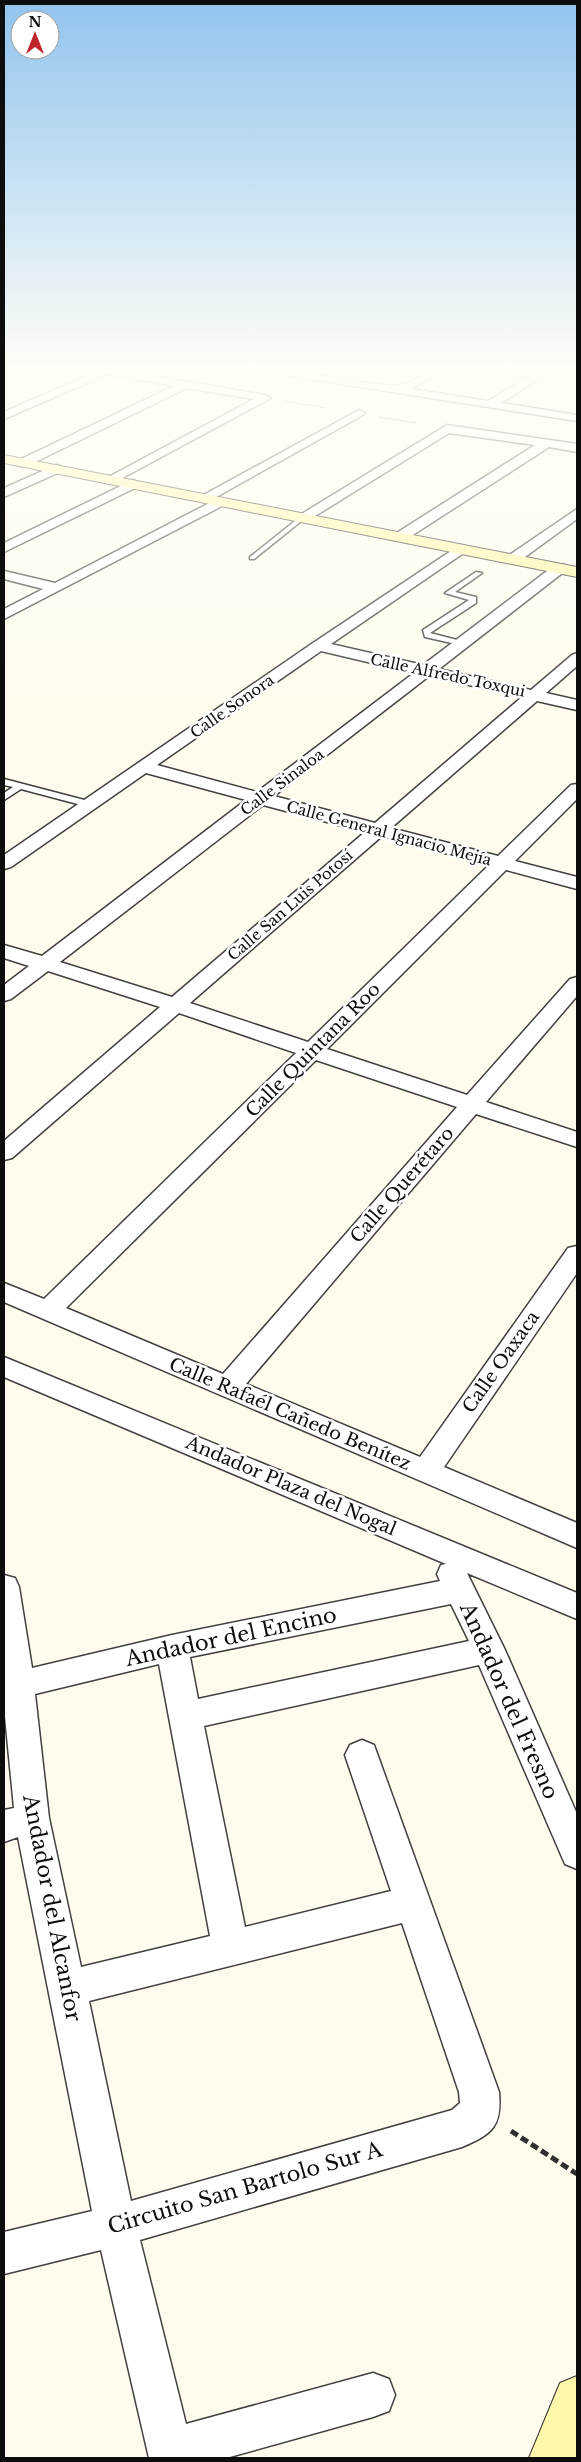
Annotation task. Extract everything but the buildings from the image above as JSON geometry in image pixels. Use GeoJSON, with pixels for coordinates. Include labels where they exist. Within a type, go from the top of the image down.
{"type":"FeatureCollection","features":[{"type":"Feature","properties":{"kind":"street"},"geometry":{"type":"LineString","coordinates":[[4,493],[29,482]]}},
{"type":"Feature","properties":{"kind":"street"},"geometry":{"type":"LineString","coordinates":[[120,482],[569,570]]}},
{"type":"Feature","properties":{"kind":"street"},"geometry":{"type":"LineString","coordinates":[[4,615],[242,482]]}},
{"type":"Feature","properties":{"kind":"street"},"geometry":{"type":"LineString","coordinates":[[302,518],[361,482]]}},
{"type":"Feature","properties":{"kind":"street"},"geometry":{"type":"LineString","coordinates":[[400,537],[487,482]]}},
{"type":"Feature","properties":{"kind":"street"},"geometry":{"type":"LineString","coordinates":[[4,548],[133,484]]}},
{"type":"Feature","properties":{"kind":"street"},"geometry":{"type":"LineString","coordinates":[[513,559],[577,513]]}},
{"type":"Feature","properties":{"kind":"street","name":"Calle Sonora"},"geometry":{"type":"LineString","coordinates":[[4,863],[460,549]]}},
{"type":"Feature","properties":{"kind":"street","name":"Calle Sinaloa"},"geometry":{"type":"LineString","coordinates":[[4,995],[426,671],[569,570]]}},
{"type":"Feature","properties":{"kind":"street"},"geometry":{"type":"LineString","coordinates":[[4,575],[56,587]]}},
{"type":"Feature","properties":{"kind":"street","name":"Calle Alfredo Toxqui"},"geometry":{"type":"LineString","coordinates":[[318,646],[577,705]]}},
{"type":"Feature","properties":{"kind":"street","name":"Calle San Luis Potosí"},"geometry":{"type":"LineString","coordinates":[[4,1153],[577,658]]}},
{"type":"Feature","properties":{"kind":"street","name":"Calle General Ignacio Mejía"},"geometry":{"type":"LineString","coordinates":[[143,767],[380,828],[577,883]]}},
{"type":"Feature","properties":{"kind":"street","name":"Calle Quintana Roo"},"geometry":{"type":"LineString","coordinates":[[48,1312],[577,789]]}},
{"type":"Feature","properties":{"kind":"street"},"geometry":{"type":"LineString","coordinates":[[4,951],[175,1005],[577,1140]]}},
{"type":"Feature","properties":{"kind":"street","name":"Calle Querétaro"},"geometry":{"type":"LineString","coordinates":[[227,1387],[577,983]]}},
{"type":"Feature","properties":{"kind":"street","name":"Calle Oaxaca"},"geometry":{"type":"LineString","coordinates":[[426,1471],[577,1254]]}},
{"type":"Feature","properties":{"kind":"street","name":"Calle Rafaél Cañedo Benítez"},"geometry":{"type":"LineString","coordinates":[[4,1292],[577,1536]]}},
{"type":"Feature","properties":{"kind":"street","name":"Andador Plaza del Nogal"},"geometry":{"type":"LineString","coordinates":[[4,1366],[577,1606]]}},
{"type":"Feature","properties":{"kind":"street","name":"Andador del Fresno"},"geometry":{"type":"LineString","coordinates":[[441,1549],[489,1650],[577,1853]]}},
{"type":"Feature","properties":{"kind":"street","name":"Andador del Alcanfor"},"geometry":{"type":"LineString","coordinates":[[4,1587],[18,1822],[66,1989],[116,2226],[171,2455]]}},
{"type":"Feature","properties":{"kind":"street","name":"Andador del Encino"},"geometry":{"type":"LineString","coordinates":[[11,1686],[172,1648],[459,1590]]}},
{"type":"Feature","properties":{"kind":"street"},"geometry":{"type":"LineString","coordinates":[[172,1648],[231,1947]]}},
{"type":"Feature","properties":{"kind":"street"},"geometry":{"type":"LineString","coordinates":[[185,1716],[489,1650]]}},
{"type":"Feature","properties":{"kind":"street"},"geometry":{"type":"LineString","coordinates":[[362,1754],[478,2092],[481,2112]]}},
{"type":"Feature","properties":{"kind":"street"},"geometry":{"type":"LineString","coordinates":[[66,1989],[413,1903]]}},
{"type":"Feature","properties":{"kind":"street","name":"Circuito San Bartolo Sur A"},"geometry":{"type":"LineString","coordinates":[[4,2253],[116,2226],[462,2127],[481,2112]]}},
{"type":"Feature","properties":{"kind":"street"},"geometry":{"type":"LineString","coordinates":[[171,2455],[373,2395]]}},
{"type":"Feature","properties":{"kind":"street"},"geometry":{"type":"LineString","coordinates":[[554,2458],[577,2400]]}},
{"type":"Feature","properties":{"kind":"lane"},"geometry":{"type":"LineString","coordinates":[[252,558],[302,518]]}},
{"type":"Feature","properties":{"kind":"lane"},"geometry":{"type":"LineString","coordinates":[[462,644],[428,635],[426,632],[473,601],[473,599],[449,593],[478,573]]}},
{"type":"Feature","properties":{"kind":"lane"},"geometry":{"type":"LineString","coordinates":[[4,782],[89,804]]}},
{"type":"Feature","properties":{"kind":"lane"},"geometry":{"type":"LineString","coordinates":[[4,797],[20,786]]}},
{"type":"Feature","properties":{"kind":"path"},"geometry":{"type":"LineString","coordinates":[[481,2112],[577,2174]]}}]}
